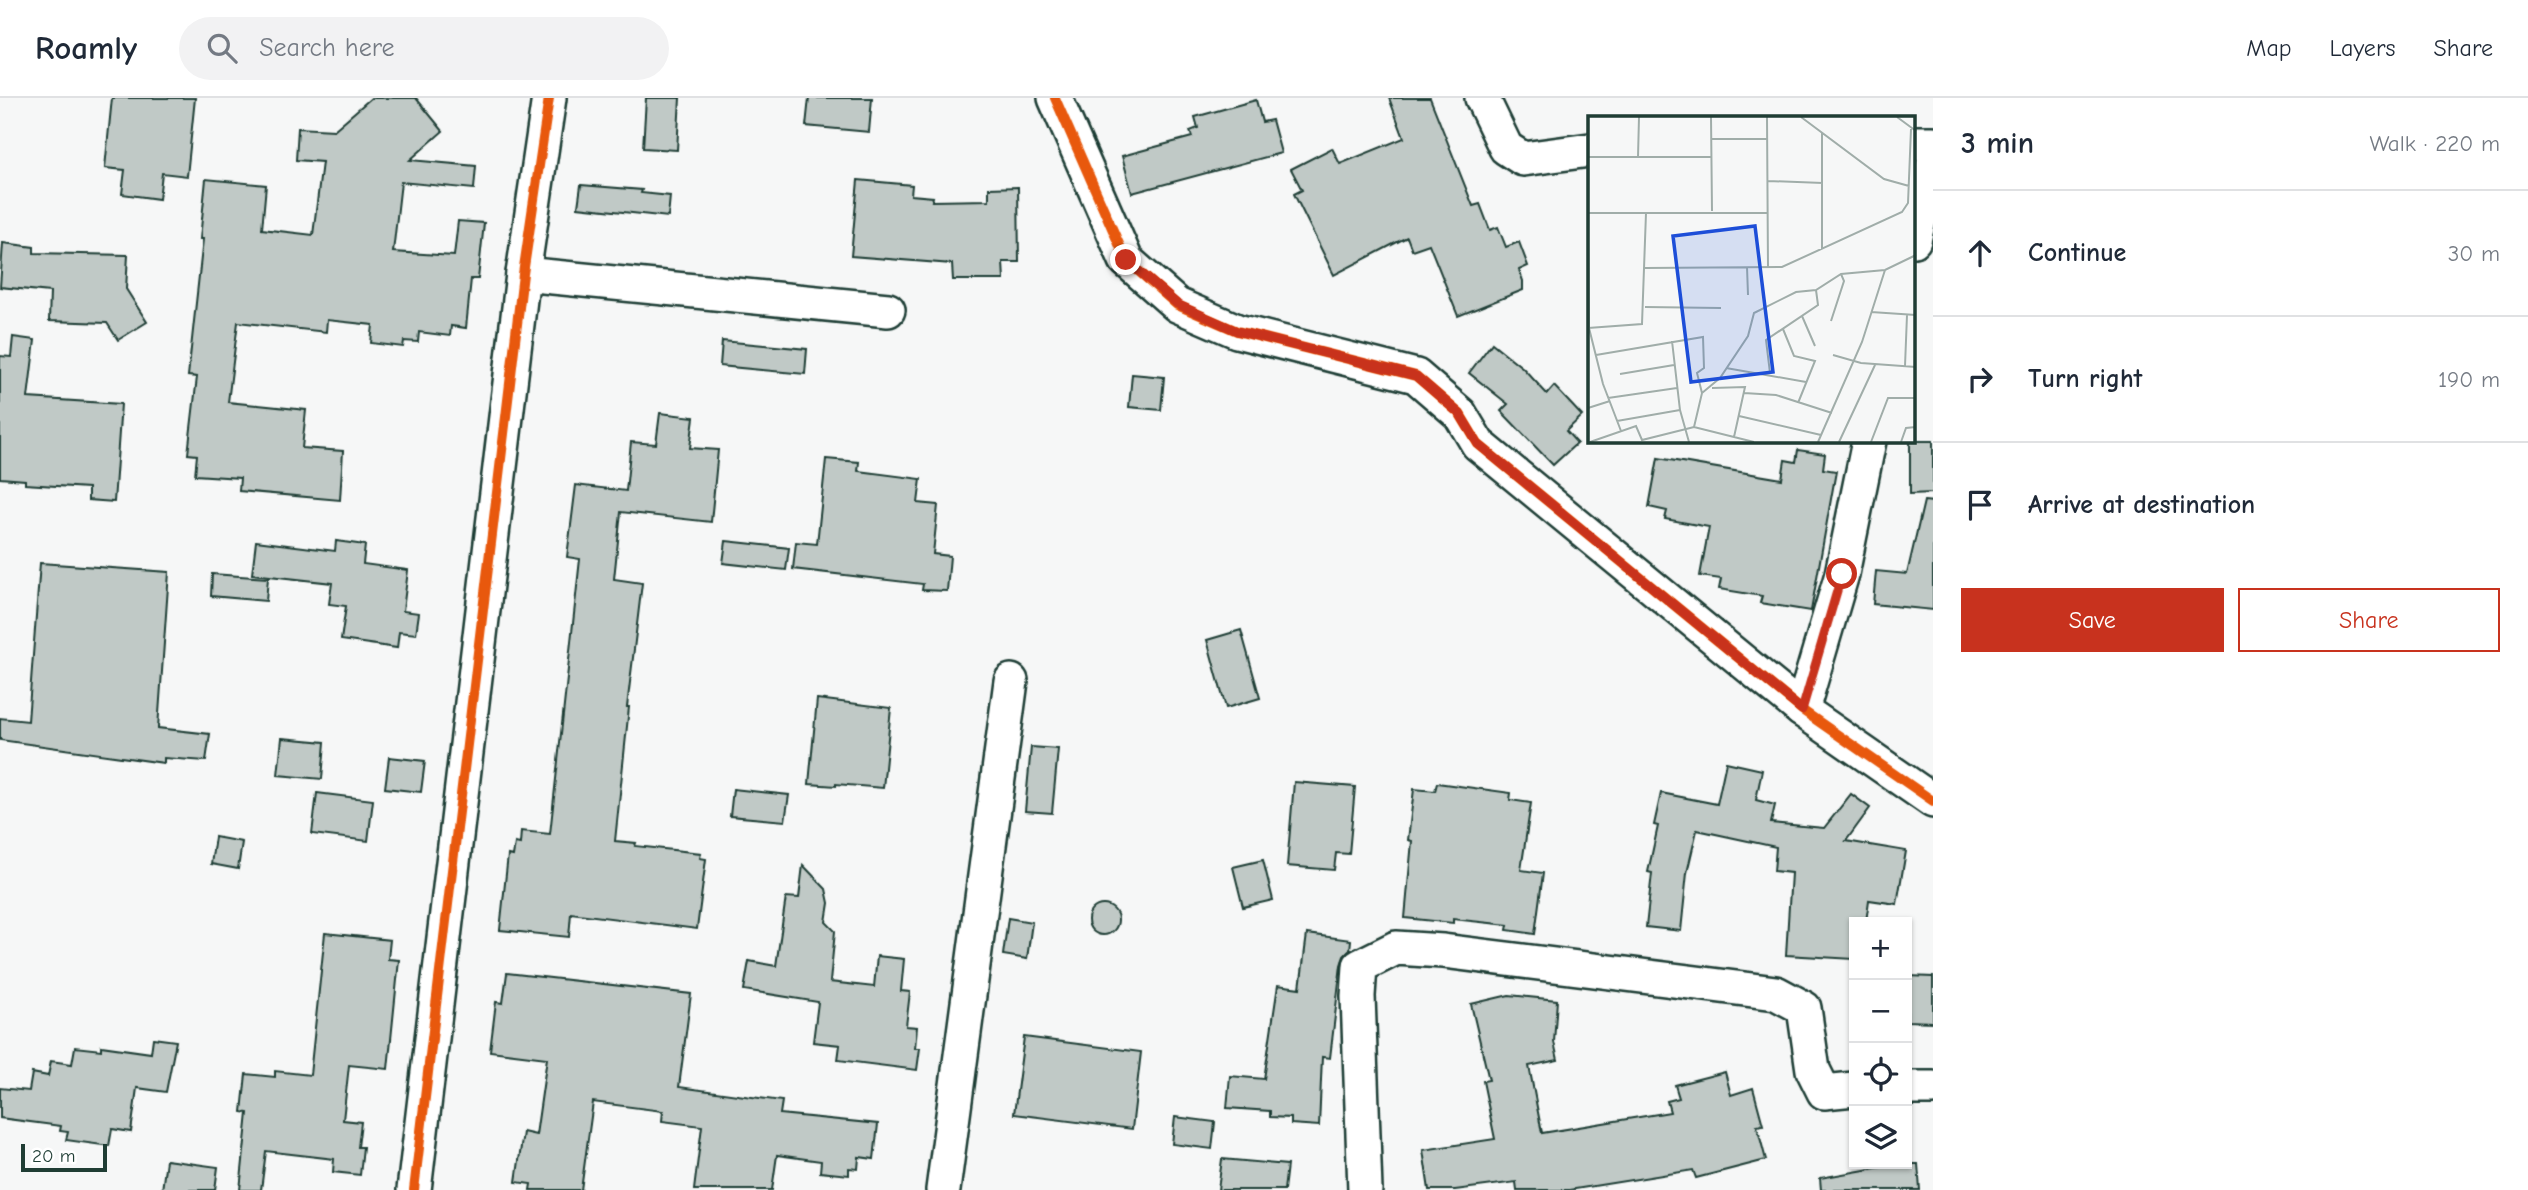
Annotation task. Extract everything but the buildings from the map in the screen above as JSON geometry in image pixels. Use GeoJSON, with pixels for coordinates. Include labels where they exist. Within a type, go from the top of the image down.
{"type":"FeatureCollection","features":[{"type":"Feature","properties":{"kind":"street"},"geometry":{"type":"LineString","coordinates":[[414,1190],[523,275],[550,98]]}},
{"type":"Feature","properties":{"kind":"street"},"geometry":{"type":"LineString","coordinates":[[1055,98],[1126,260],[1177,304],[1237,331],[1416,376],[1460,414],[1478,444],[1802,710],[1933,801]]}},
{"type":"Feature","properties":{"kind":"street"},"geometry":{"type":"LineString","coordinates":[[1482,98],[1506,149],[1523,159],[1588,150]]}},
{"type":"Feature","properties":{"kind":"street"},"geometry":{"type":"LineString","coordinates":[[1916,232],[1933,165]]}},
{"type":"Feature","properties":{"kind":"street"},"geometry":{"type":"LineString","coordinates":[[523,275],[888,310]]}},
{"type":"Feature","properties":{"kind":"street"},"geometry":{"type":"LineString","coordinates":[[1802,710],[1842,574],[1869,443]]}},
{"type":"Feature","properties":{"kind":"street"},"geometry":{"type":"LineString","coordinates":[[943,1190],[1011,681]]}},
{"type":"Feature","properties":{"kind":"street"},"geometry":{"type":"LineString","coordinates":[[1365,1190],[1358,996],[1360,966],[1396,948],[1520,959],[1776,993],[1804,1008],[1813,1070],[1824,1092],[1849,1090]]}},
{"type":"Feature","properties":{"kind":"street"},"geometry":{"type":"LineString","coordinates":[[1912,1088],[1933,1088]]}},
{"type":"Feature","properties":{"kind":"cycle path"},"geometry":{"type":"LineString","coordinates":[[414,1190],[523,274],[549,98]]}},
{"type":"Feature","properties":{"kind":"cycle path"},"geometry":{"type":"LineString","coordinates":[[1055,98],[1126,260],[1177,305],[1237,331],[1416,376],[1460,414],[1478,444],[1802,710],[1933,801]]}},
{"type":"Feature","properties":{"kind":"route"},"geometry":{"type":"LineString","coordinates":[[1126,260],[1177,304],[1237,331],[1416,376],[1460,414],[1478,444],[1802,710],[1842,574]]}}]}
